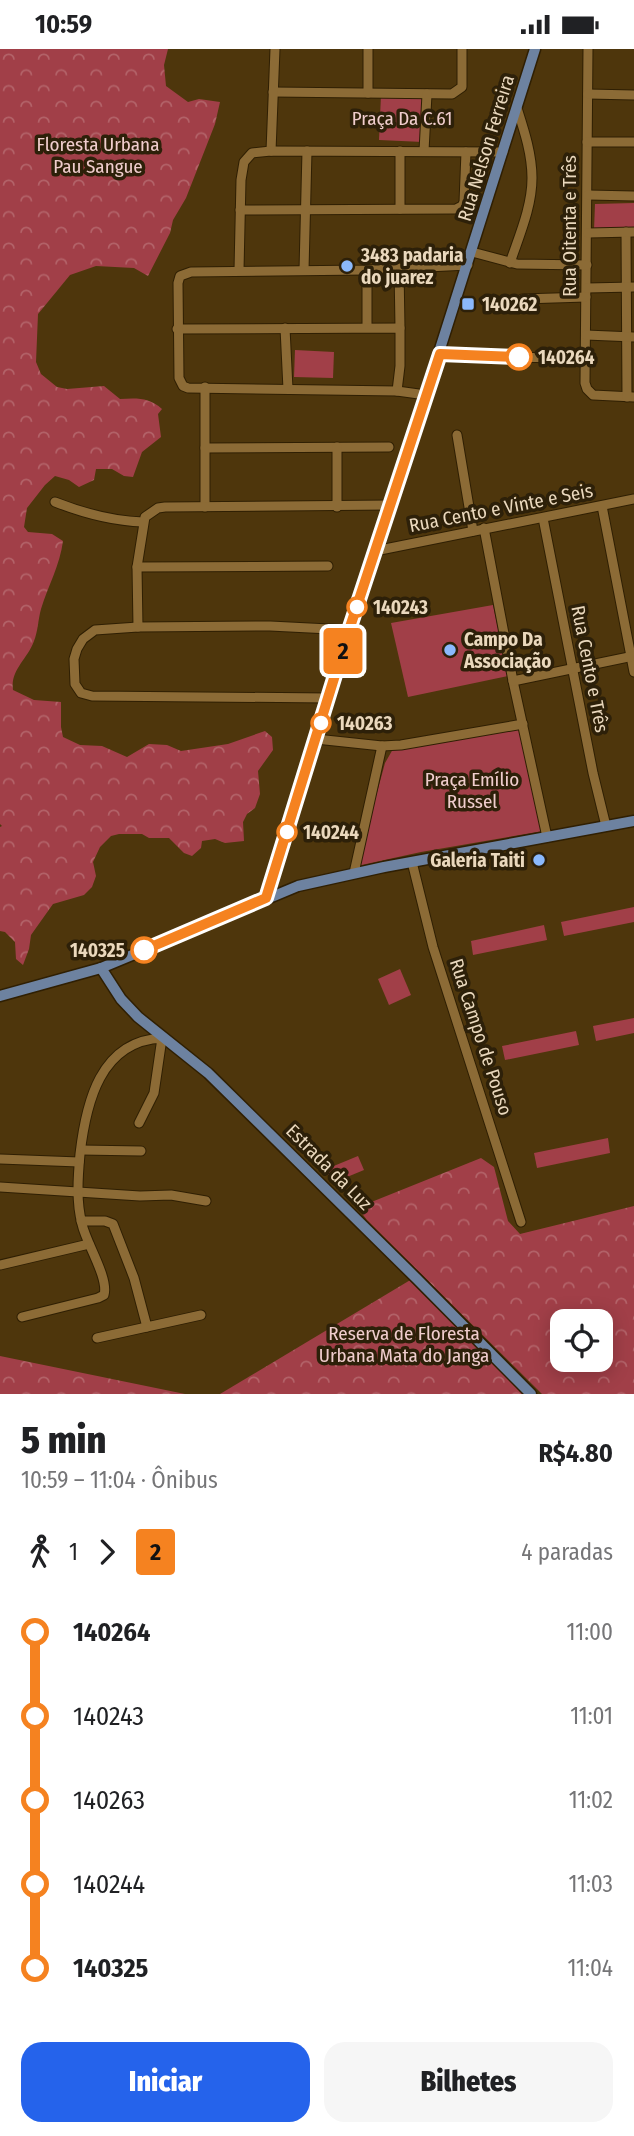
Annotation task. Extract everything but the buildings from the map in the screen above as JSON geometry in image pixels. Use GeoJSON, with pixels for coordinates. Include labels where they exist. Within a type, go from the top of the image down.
{"type":"FeatureCollection","features":[{"type":"Feature","properties":{"kind":"main road","name":"Rua Nelson Ferreira"},"geometry":{"type":"LineString","coordinates":[[266,898],[349,630],[536,49]]}},
{"type":"Feature","properties":{"kind":"main road"},"geometry":{"type":"LineString","coordinates":[[0,996],[101,968],[298,886],[354,873],[634,821]]}},
{"type":"Feature","properties":{"kind":"main road","name":"Estrada da Luz"},"geometry":{"type":"LineString","coordinates":[[101,968],[121,999],[138,1017],[218,1082],[531,1394]]}},
{"type":"Feature","properties":{"kind":"street"},"geometry":{"type":"LineString","coordinates":[[271,151],[275,49]]}},
{"type":"Feature","properties":{"kind":"street"},"geometry":{"type":"LineString","coordinates":[[368,49],[368,93]]}},
{"type":"Feature","properties":{"kind":"street"},"geometry":{"type":"LineString","coordinates":[[273,92],[452,94],[461,90],[462,49]]}},
{"type":"Feature","properties":{"kind":"street","name":"Rua Oitenta e Três"},"geometry":{"type":"LineString","coordinates":[[588,49],[587,389],[598,396],[630,397]]}},
{"type":"Feature","properties":{"kind":"street"},"geometry":{"type":"LineString","coordinates":[[424,151],[427,94]]}},
{"type":"Feature","properties":{"kind":"street"},"geometry":{"type":"LineString","coordinates":[[588,94],[634,95]]}},
{"type":"Feature","properties":{"kind":"street"},"geometry":{"type":"LineString","coordinates":[[510,263],[527,211],[532,179],[527,142],[517,108]]}},
{"type":"Feature","properties":{"kind":"street"},"geometry":{"type":"LineString","coordinates":[[587,142],[634,142]]}},
{"type":"Feature","properties":{"kind":"street"},"geometry":{"type":"LineString","coordinates":[[304,270],[307,151]]}},
{"type":"Feature","properties":{"kind":"street"},"geometry":{"type":"LineString","coordinates":[[400,151],[400,209]]}},
{"type":"Feature","properties":{"kind":"street"},"geometry":{"type":"LineString","coordinates":[[240,210],[456,209],[462,206],[466,152]]}},
{"type":"Feature","properties":{"kind":"street"},"geometry":{"type":"LineString","coordinates":[[239,270],[241,180],[244,162],[252,153],[503,152]]}},
{"type":"Feature","properties":{"kind":"street"},"geometry":{"type":"LineString","coordinates":[[588,195],[634,196]]}},
{"type":"Feature","properties":{"kind":"street"},"geometry":{"type":"LineString","coordinates":[[588,233],[630,232],[630,397]]}},
{"type":"Feature","properties":{"kind":"street"},"geometry":{"type":"LineString","coordinates":[[472,252],[510,263],[587,265]]}},
{"type":"Feature","properties":{"kind":"street"},"geometry":{"type":"LineString","coordinates":[[426,395],[397,391],[183,386],[179,378],[177,329],[180,276],[191,272],[239,270],[367,270],[468,265]]}},
{"type":"Feature","properties":{"kind":"street"},"geometry":{"type":"LineString","coordinates":[[397,391],[400,366],[399,268]]}},
{"type":"Feature","properties":{"kind":"street"},"geometry":{"type":"LineString","coordinates":[[367,270],[367,327]]}},
{"type":"Feature","properties":{"kind":"street"},"geometry":{"type":"LineString","coordinates":[[522,299],[631,287]]}},
{"type":"Feature","properties":{"kind":"street"},"geometry":{"type":"LineString","coordinates":[[285,328],[288,389]]}},
{"type":"Feature","properties":{"kind":"street"},"geometry":{"type":"LineString","coordinates":[[177,329],[400,329]]}},
{"type":"Feature","properties":{"kind":"street"},"geometry":{"type":"LineString","coordinates":[[586,335],[630,337]]}},
{"type":"Feature","properties":{"kind":"street"},"geometry":{"type":"LineString","coordinates":[[440,354],[586,358]]}},
{"type":"Feature","properties":{"kind":"street"},"geometry":{"type":"LineString","coordinates":[[205,387],[205,507]]}},
{"type":"Feature","properties":{"kind":"street"},"geometry":{"type":"LineString","coordinates":[[457,435],[473,531]]}},
{"type":"Feature","properties":{"kind":"street"},"geometry":{"type":"LineString","coordinates":[[337,447],[337,507]]}},
{"type":"Feature","properties":{"kind":"street"},"geometry":{"type":"LineString","coordinates":[[205,448],[389,447]]}},
{"type":"Feature","properties":{"kind":"street","name":"Rua Cento e Vinte e Seis"},"geometry":{"type":"LineString","coordinates":[[375,551],[634,499]]}},
{"type":"Feature","properties":{"kind":"street"},"geometry":{"type":"LineString","coordinates":[[55,502],[83,512],[122,520],[144,519],[158,508],[165,507],[390,505]]}},
{"type":"Feature","properties":{"kind":"street"},"geometry":{"type":"LineString","coordinates":[[602,506],[634,673]]}},
{"type":"Feature","properties":{"kind":"street","name":"Rua Cento e Três"},"geometry":{"type":"LineString","coordinates":[[543,518],[593,773],[606,826]]}},
{"type":"Feature","properties":{"kind":"street"},"geometry":{"type":"LineString","coordinates":[[138,627],[137,567],[144,519]]}},
{"type":"Feature","properties":{"kind":"street"},"geometry":{"type":"LineString","coordinates":[[484,528],[513,681],[547,837]]}},
{"type":"Feature","properties":{"kind":"street"},"geometry":{"type":"LineString","coordinates":[[137,567],[328,566]]}},
{"type":"Feature","properties":{"kind":"street"},"geometry":{"type":"LineString","coordinates":[[329,698],[92,696],[77,689],[74,660],[76,649],[83,639],[95,631],[138,627],[270,626],[349,630]]}},
{"type":"Feature","properties":{"kind":"street"},"geometry":{"type":"LineString","coordinates":[[513,681],[633,657]]}},
{"type":"Feature","properties":{"kind":"street"},"geometry":{"type":"LineString","coordinates":[[316,739],[382,746],[401,745],[523,724]]}},
{"type":"Feature","properties":{"kind":"street"},"geometry":{"type":"LineString","coordinates":[[354,873],[382,746]]}},
{"type":"Feature","properties":{"kind":"street","name":"Rua Campo de Pouso"},"geometry":{"type":"LineString","coordinates":[[412,862],[437,959],[521,1221]]}},
{"type":"Feature","properties":{"kind":"street"},"geometry":{"type":"LineString","coordinates":[[22,1317],[104,1295],[106,1289],[102,1274],[81,1220],[78,1193],[79,1162],[86,1114],[104,1069],[122,1051],[137,1043],[162,1038],[154,1093],[139,1123]]}},
{"type":"Feature","properties":{"kind":"street"},"geometry":{"type":"LineString","coordinates":[[81,1150],[141,1151]]}},
{"type":"Feature","properties":{"kind":"street"},"geometry":{"type":"LineString","coordinates":[[0,1159],[79,1162]]}},
{"type":"Feature","properties":{"kind":"street"},"geometry":{"type":"LineString","coordinates":[[0,1188],[171,1195],[206,1201]]}},
{"type":"Feature","properties":{"kind":"street"},"geometry":{"type":"LineString","coordinates":[[81,1220],[113,1224],[134,1278],[147,1327]]}},
{"type":"Feature","properties":{"kind":"street"},"geometry":{"type":"LineString","coordinates":[[0,1265],[89,1244]]}},
{"type":"Feature","properties":{"kind":"street"},"geometry":{"type":"LineString","coordinates":[[97,1338],[201,1315]]}},
{"type":"Feature","properties":{"kind":"green space","name":"Floresta Urbana Pau Sangue"},"geometry":{"type":"Polygon","coordinates":[[[0,49],[168,49],[164,65],[166,86],[188,102],[199,99],[220,102],[215,124],[186,198],[148,276],[134,268],[96,266],[70,275],[38,314],[36,362],[41,374],[57,387],[67,389],[104,386],[120,399],[152,402],[162,409],[158,414],[161,437],[142,452],[133,477],[124,476],[112,469],[96,469],[94,480],[79,487],[69,480],[55,476],[27,508],[24,527],[28,532],[52,534],[63,541],[35,637],[16,671],[13,690],[34,700],[61,702],[63,737],[80,745],[102,746],[127,757],[149,744],[167,745],[181,751],[228,744],[265,731],[272,737],[273,750],[258,771],[260,794],[255,808],[247,814],[243,822],[244,841],[202,841],[201,848],[192,856],[184,853],[169,838],[149,838],[142,834],[111,836],[100,847],[93,862],[96,876],[92,887],[84,895],[53,904],[31,935],[23,965],[16,959],[15,942],[5,932],[0,931],[0,49]]]}},
{"type":"Feature","properties":{"kind":"green space","name":"Praça Da C.61"},"geometry":{"type":"Polygon","coordinates":[[[381,95],[426,95],[423,142],[379,140],[381,95]]]}},
{"type":"Feature","properties":{"kind":"green space"},"geometry":{"type":"Polygon","coordinates":[[[634,203],[634,229],[594,230],[595,204],[634,203]]]}},
{"type":"Feature","properties":{"kind":"green space"},"geometry":{"type":"Polygon","coordinates":[[[295,350],[334,352],[333,378],[294,377],[295,350]]]}},
{"type":"Feature","properties":{"kind":"green space","name":"Campo Da Associação"},"geometry":{"type":"Polygon","coordinates":[[[493,605],[508,676],[408,697],[391,623],[493,605]]]}},
{"type":"Feature","properties":{"kind":"green space","name":"Praça Emílio Russel"},"geometry":{"type":"Polygon","coordinates":[[[520,727],[543,831],[357,866],[385,763],[393,749],[520,727]]]}},
{"type":"Feature","properties":{"kind":"green space"},"geometry":{"type":"Polygon","coordinates":[[[634,907],[634,922],[564,936],[561,922],[634,907]]]}},
{"type":"Feature","properties":{"kind":"green space"},"geometry":{"type":"Polygon","coordinates":[[[544,925],[547,940],[473,955],[471,941],[544,925]]]}},
{"type":"Feature","properties":{"kind":"green space"},"geometry":{"type":"Polygon","coordinates":[[[400,969],[411,995],[389,1005],[378,979],[400,969]]]}},
{"type":"Feature","properties":{"kind":"green space"},"geometry":{"type":"Polygon","coordinates":[[[634,1018],[634,1033],[596,1041],[593,1026],[634,1018]]]}},
{"type":"Feature","properties":{"kind":"green space"},"geometry":{"type":"Polygon","coordinates":[[[576,1031],[579,1045],[505,1060],[502,1046],[576,1031]]]}},
{"type":"Feature","properties":{"kind":"green space"},"geometry":{"type":"Polygon","coordinates":[[[608,1138],[610,1153],[537,1168],[534,1153],[608,1138]]]}},
{"type":"Feature","properties":{"kind":"green space"},"geometry":{"type":"Polygon","coordinates":[[[358,1156],[364,1170],[335,1182],[324,1170],[358,1156]]]}},
{"type":"Feature","properties":{"kind":"green space"},"geometry":{"type":"Polygon","coordinates":[[[481,1158],[494,1167],[508,1221],[520,1234],[634,1206],[634,1394],[542,1394],[360,1211],[364,1205],[481,1158]]]}},
{"type":"Feature","properties":{"kind":"green space","name":"Reserva de Floresta Urbana Mata do Janga"},"geometry":{"type":"Polygon","coordinates":[[[412,1279],[526,1394],[220,1394],[412,1279]]]}},
{"type":"Feature","properties":{"kind":"green space"},"geometry":{"type":"Polygon","coordinates":[[[0,1356],[185,1394],[0,1394],[0,1356]]]}},
{"type":"Feature","properties":{"kind":"bus line","name":"2"},"geometry":{"type":"LineString","coordinates":[[144,950],[266,898],[349,630],[440,354],[519,357]]}},
{"type":"Feature","properties":{"kind":"place","name":"3483 padaria do juarez"},"geometry":{"type":"Point","coordinates":[347,266]}},
{"type":"Feature","properties":{"kind":"place","name":"140262"},"geometry":{"type":"Point","coordinates":[468,304]}},
{"type":"Feature","properties":{"kind":"place","name":"140264"},"geometry":{"type":"Point","coordinates":[519,357]}},
{"type":"Feature","properties":{"kind":"place","name":"140243"},"geometry":{"type":"Point","coordinates":[357,607]}},
{"type":"Feature","properties":{"kind":"place","name":"Campo Da Associação"},"geometry":{"type":"Point","coordinates":[450,650]}},
{"type":"Feature","properties":{"kind":"place","name":"140263"},"geometry":{"type":"Point","coordinates":[321,723]}},
{"type":"Feature","properties":{"kind":"place","name":"140244"},"geometry":{"type":"Point","coordinates":[287,832]}},
{"type":"Feature","properties":{"kind":"place","name":"Galeria Taiti"},"geometry":{"type":"Point","coordinates":[539,860]}},
{"type":"Feature","properties":{"kind":"place","name":"140325"},"geometry":{"type":"Point","coordinates":[144,950]}}]}
